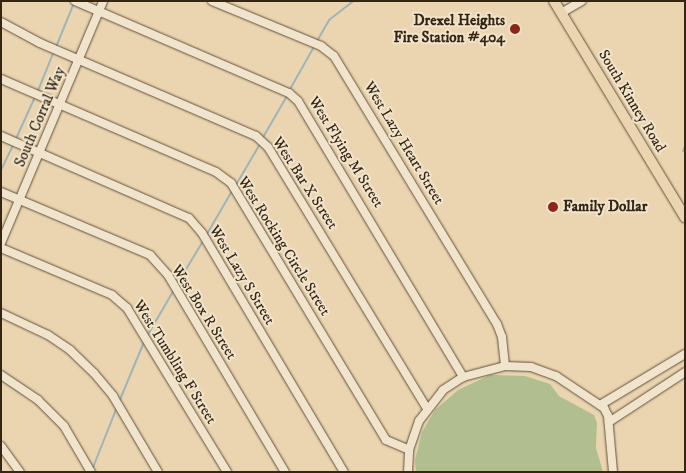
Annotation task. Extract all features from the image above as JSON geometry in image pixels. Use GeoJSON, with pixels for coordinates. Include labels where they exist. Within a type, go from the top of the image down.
{"type":"FeatureCollection","features":[{"type":"Feature","properties":{"kind":"main road","name":"South Kinney Road"},"geometry":{"type":"LineString","coordinates":[[554,1],[685,217]]}},
{"type":"Feature","properties":{"kind":"street","name":"West Flying M Street"},"geometry":{"type":"LineString","coordinates":[[75,1],[290,93],[298,101],[464,376]]}},
{"type":"Feature","properties":{"kind":"street","name":"South Corral Way"},"geometry":{"type":"LineString","coordinates":[[1,244],[104,1]]}},
{"type":"Feature","properties":{"kind":"street","name":"West Lazy Heart Street"},"geometry":{"type":"LineString","coordinates":[[212,1],[321,46],[334,56],[497,324],[502,337],[505,366]]}},
{"type":"Feature","properties":{"kind":"street"},"geometry":{"type":"LineString","coordinates":[[561,13],[582,1]]}},
{"type":"Feature","properties":{"kind":"street","name":"West Bar X Street"},"geometry":{"type":"LineString","coordinates":[[1,22],[80,59],[256,136],[268,147],[427,408]]}},
{"type":"Feature","properties":{"kind":"street","name":"West Rocking Circle Street"},"geometry":{"type":"LineString","coordinates":[[1,79],[59,106],[216,172],[231,183],[386,440],[397,447],[409,450]]}},
{"type":"Feature","properties":{"kind":"street","name":"West Lazy S Street"},"geometry":{"type":"LineString","coordinates":[[1,136],[189,218],[202,233],[344,472]]}},
{"type":"Feature","properties":{"kind":"street","name":"West Box R Street"},"geometry":{"type":"LineString","coordinates":[[1,192],[150,255],[168,275],[285,472]]}},
{"type":"Feature","properties":{"kind":"street","name":"West Tumbling F Street"},"geometry":{"type":"LineString","coordinates":[[1,248],[112,295],[127,308],[227,472]]}},
{"type":"Feature","properties":{"kind":"street"},"geometry":{"type":"LineString","coordinates":[[1,313],[48,335],[70,350],[94,374],[113,396],[158,472]]}},
{"type":"Feature","properties":{"kind":"street"},"geometry":{"type":"LineString","coordinates":[[600,405],[685,354]]}},
{"type":"Feature","properties":{"kind":"street"},"geometry":{"type":"LineString","coordinates":[[408,472],[409,450],[427,408],[443,390],[464,376],[505,366],[531,367],[556,376],[600,405],[609,422],[613,472]]}},
{"type":"Feature","properties":{"kind":"street"},"geometry":{"type":"LineString","coordinates":[[609,422],[685,372]]}},
{"type":"Feature","properties":{"kind":"street"},"geometry":{"type":"LineString","coordinates":[[1,375],[38,400],[64,426],[91,472]]}},
{"type":"Feature","properties":{"kind":"street"},"geometry":{"type":"LineString","coordinates":[[1,446],[20,472]]}},
{"type":"Feature","properties":{"kind":"green space"},"geometry":{"type":"Polygon","coordinates":[[[490,375],[525,376],[550,384],[559,396],[594,415],[597,423],[596,448],[603,472],[416,472],[415,460],[422,432],[435,410],[458,390],[490,375]]]}},
{"type":"Feature","properties":{"kind":"waterway"},"geometry":{"type":"LineString","coordinates":[[317,41],[329,20],[353,1]]}},
{"type":"Feature","properties":{"kind":"waterway"},"geometry":{"type":"LineString","coordinates":[[56,47],[74,3]]}},
{"type":"Feature","properties":{"kind":"waterway"},"geometry":{"type":"LineString","coordinates":[[289,91],[315,45]]}},
{"type":"Feature","properties":{"kind":"waterway"},"geometry":{"type":"LineString","coordinates":[[37,93],[54,51]]}},
{"type":"Feature","properties":{"kind":"waterway"},"geometry":{"type":"LineString","coordinates":[[262,139],[287,96]]}},
{"type":"Feature","properties":{"kind":"waterway"},"geometry":{"type":"LineString","coordinates":[[15,141],[35,97]]}},
{"type":"Feature","properties":{"kind":"waterway"},"geometry":{"type":"LineString","coordinates":[[236,185],[260,144]]}},
{"type":"Feature","properties":{"kind":"waterway"},"geometry":{"type":"LineString","coordinates":[[1,170],[13,145]]}},
{"type":"Feature","properties":{"kind":"waterway"},"geometry":{"type":"LineString","coordinates":[[683,151],[685,146]]}},
{"type":"Feature","properties":{"kind":"waterway"},"geometry":{"type":"LineString","coordinates":[[207,234],[232,191]]}},
{"type":"Feature","properties":{"kind":"waterway"},"geometry":{"type":"LineString","coordinates":[[176,286],[203,241]]}},
{"type":"Feature","properties":{"kind":"waterway"},"geometry":{"type":"LineString","coordinates":[[147,336],[174,290]]}},
{"type":"Feature","properties":{"kind":"waterway"},"geometry":{"type":"LineString","coordinates":[[119,402],[144,342]]}},
{"type":"Feature","properties":{"kind":"waterway"},"geometry":{"type":"LineString","coordinates":[[92,470],[117,407]]}},
{"type":"Feature","properties":{"kind":"place","name":"Drexel Heights Fire Station #404"},"geometry":{"type":"Point","coordinates":[515,29]}},
{"type":"Feature","properties":{"kind":"place","name":"Family Dollar"},"geometry":{"type":"Point","coordinates":[553,207]}}]}
